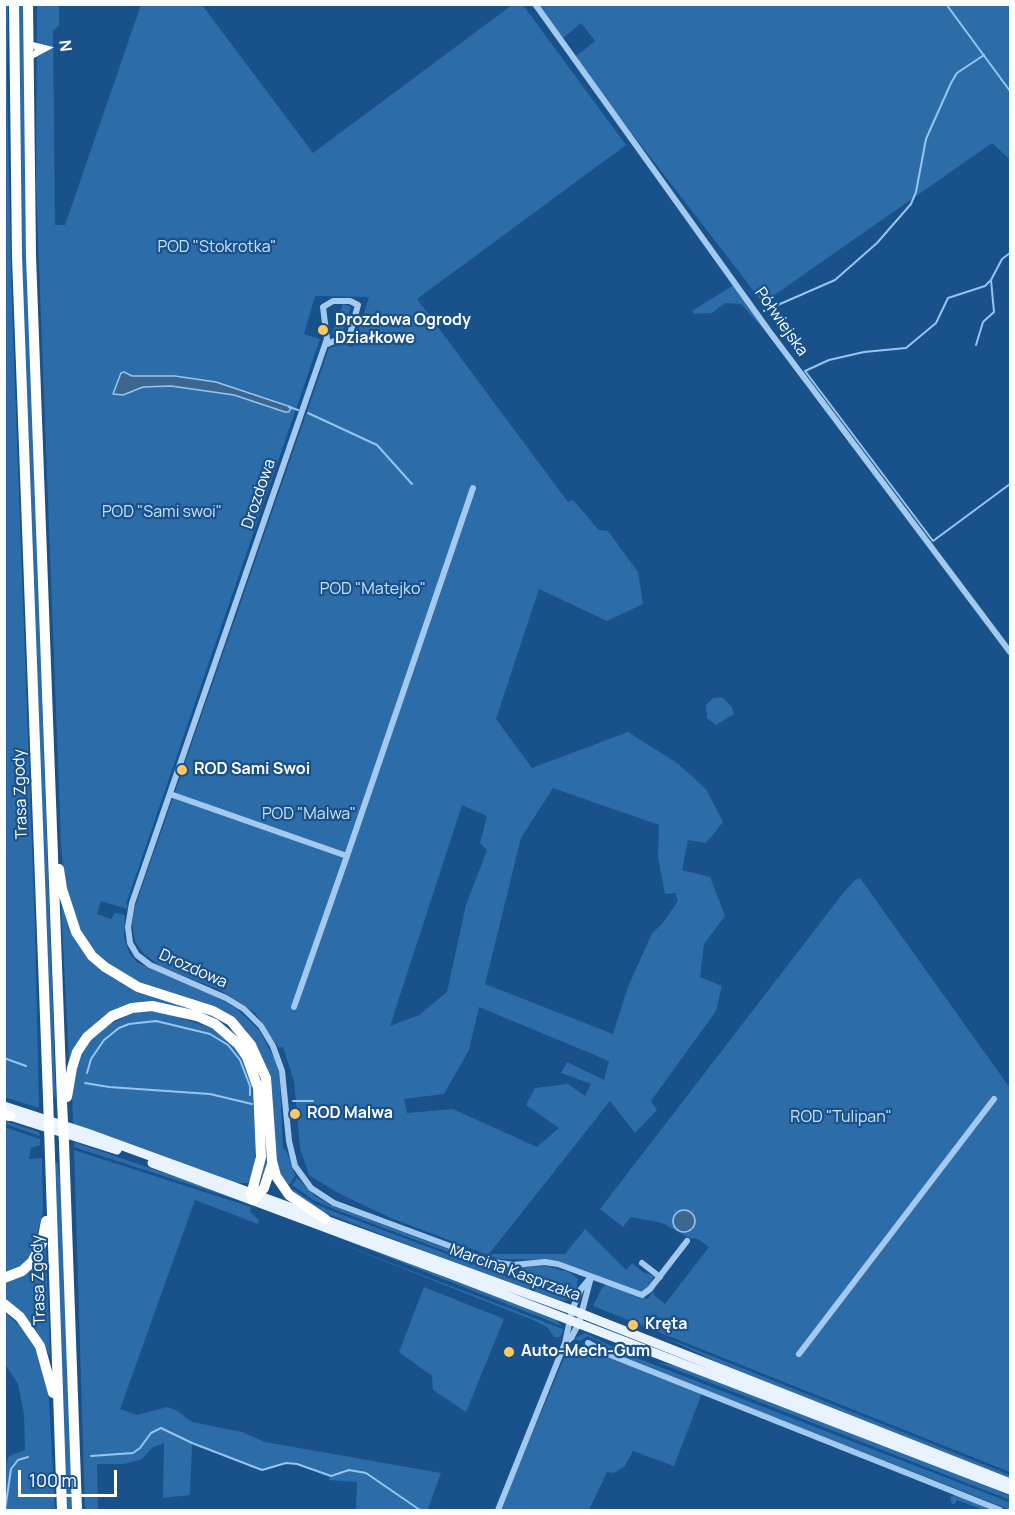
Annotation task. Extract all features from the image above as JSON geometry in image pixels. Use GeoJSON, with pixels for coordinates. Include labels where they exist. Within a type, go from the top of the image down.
{"type":"FeatureCollection","features":[{"type":"Feature","properties":{"kind":"highway","name":"Trasa Zgody"},"geometry":{"type":"LineString","coordinates":[[14,4],[15,206],[62,1510]]}},
{"type":"Feature","properties":{"kind":"highway","name":"Trasa Zgody"},"geometry":{"type":"LineString","coordinates":[[28,4],[30,246],[51,804],[65,1102],[64,1160],[77,1510]]}},
{"type":"Feature","properties":{"kind":"highway"},"geometry":{"type":"LineString","coordinates":[[51,804],[62,889],[80,938],[93,956],[120,979],[165,997],[213,1011],[231,1021],[242,1032],[257,1055],[266,1078],[272,1161],[279,1180],[289,1195],[324,1219]]}},
{"type":"Feature","properties":{"kind":"highway"},"geometry":{"type":"LineString","coordinates":[[65,1102],[77,1052],[87,1037],[112,1016],[132,1008],[152,1006],[179,1011],[206,1020],[227,1033],[238,1044],[247,1057],[258,1088],[261,1157],[254,1196]]}},
{"type":"Feature","properties":{"kind":"highway"},"geometry":{"type":"LineString","coordinates":[[254,1196],[267,1180],[272,1161]]}},
{"type":"Feature","properties":{"kind":"highway"},"geometry":{"type":"LineString","coordinates":[[4,1278],[22,1271],[38,1253],[45,1232],[51,1185]]}},
{"type":"Feature","properties":{"kind":"highway"},"geometry":{"type":"LineString","coordinates":[[4,1304],[20,1317],[40,1346],[52,1385],[60,1437]]}},
{"type":"Feature","properties":{"kind":"main road","name":"Marcina Kasprzaka"},"geometry":{"type":"LineString","coordinates":[[6,1113],[324,1219],[570,1315],[579,1323],[1011,1491]]}},
{"type":"Feature","properties":{"kind":"main road","name":"Marcina Kasprzaka"},"geometry":{"type":"LineString","coordinates":[[254,1196],[570,1315],[582,1313],[1011,1483]]}},
{"type":"Feature","properties":{"kind":"street","name":"Półwiejska"},"geometry":{"type":"LineString","coordinates":[[534,4],[769,331],[1011,652]]}},
{"type":"Feature","properties":{"kind":"street"},"geometry":{"type":"LineString","coordinates":[[333,301],[350,301],[358,304],[350,334],[325,345],[327,333],[322,314],[324,305],[333,301]]}},
{"type":"Feature","properties":{"kind":"street","name":"Drozdowa"},"geometry":{"type":"LineString","coordinates":[[325,345],[132,903],[128,927],[130,943],[137,955],[150,965],[226,998],[243,1009],[261,1026],[278,1058],[284,1086],[290,1151],[299,1173],[306,1183],[321,1196],[341,1206],[493,1262],[513,1265],[551,1263],[591,1276]]}},
{"type":"Feature","properties":{"kind":"street"},"geometry":{"type":"LineString","coordinates":[[294,1007],[473,488]]}},
{"type":"Feature","properties":{"kind":"street"},"geometry":{"type":"LineString","coordinates":[[170,794],[347,856]]}},
{"type":"Feature","properties":{"kind":"street"},"geometry":{"type":"LineString","coordinates":[[799,1354],[994,1099]]}},
{"type":"Feature","properties":{"kind":"street","name":"Marcina Kasprzaka"},"geometry":{"type":"LineString","coordinates":[[591,1276],[642,1295],[660,1277],[687,1241]]}},
{"type":"Feature","properties":{"kind":"street"},"geometry":{"type":"LineString","coordinates":[[642,1263],[660,1277]]}},
{"type":"Feature","properties":{"kind":"street"},"geometry":{"type":"LineString","coordinates":[[565,1343],[571,1338],[579,1323],[591,1276]]}},
{"type":"Feature","properties":{"kind":"street"},"geometry":{"type":"LineString","coordinates":[[498,1510],[565,1343],[570,1315],[581,1289],[591,1276]]}},
{"type":"Feature","properties":{"kind":"street"},"geometry":{"type":"LineString","coordinates":[[588,1343],[608,1354],[1000,1510]]}},
{"type":"Feature","properties":{"kind":"green space"},"geometry":{"type":"Polygon","coordinates":[[[8,4],[7,81],[12,305],[35,927],[39,1108],[4,1097],[4,5],[8,4]]]}},
{"type":"Feature","properties":{"kind":"green space"},"geometry":{"type":"Polygon","coordinates":[[[18,5],[25,5],[26,235],[56,1100],[53,1093],[22,314],[18,5]]]}},
{"type":"Feature","properties":{"kind":"green space"},"geometry":{"type":"Polygon","coordinates":[[[37,5],[59,5],[59,25],[53,31],[55,225],[65,225],[141,5],[202,5],[313,153],[512,5],[523,5],[626,145],[417,299],[568,502],[573,500],[599,530],[608,531],[638,572],[643,604],[607,621],[539,589],[496,719],[532,768],[628,732],[677,763],[706,789],[723,822],[706,843],[688,840],[682,870],[710,877],[725,916],[704,944],[700,977],[722,986],[716,1011],[651,1101],[657,1110],[635,1133],[610,1101],[489,1254],[565,1254],[585,1229],[626,1270],[632,1263],[643,1272],[654,1276],[649,1288],[642,1292],[557,1260],[498,1259],[391,1218],[338,1193],[309,1175],[300,1148],[294,1081],[283,1047],[279,1048],[255,1013],[218,989],[161,967],[144,954],[135,942],[132,924],[135,907],[329,348],[342,344],[353,347],[369,297],[315,296],[304,334],[320,339],[126,904],[127,909],[101,901],[97,914],[111,919],[115,913],[125,915],[124,938],[130,954],[138,963],[217,997],[236,1008],[259,1030],[276,1061],[280,1080],[283,1149],[286,1150],[295,1175],[291,1183],[286,1186],[278,1171],[266,1066],[255,1042],[245,1029],[235,1021],[147,988],[100,958],[88,943],[72,914],[63,869],[61,842],[36,187],[37,5]],[[553,788],[521,838],[485,984],[613,1034],[628,987],[652,933],[662,924],[678,901],[675,893],[665,894],[658,857],[659,825],[553,788]],[[462,805],[390,1026],[419,1015],[447,992],[466,905],[487,850],[480,843],[487,816],[462,805]],[[479,1007],[469,1050],[444,1094],[404,1099],[407,1113],[453,1109],[537,1147],[559,1128],[526,1105],[535,1088],[568,1084],[585,1096],[591,1084],[561,1073],[567,1062],[604,1080],[609,1061],[479,1007]]]}},
{"type":"Feature","properties":{"kind":"green space"},"geometry":{"type":"Polygon","coordinates":[[[537,5],[1010,5],[1010,160],[992,143],[763,303],[600,92],[576,56],[595,41],[581,23],[562,39],[537,5]]]}},
{"type":"Feature","properties":{"kind":"green space"},"geometry":{"type":"Polygon","coordinates":[[[737,283],[767,333],[741,304],[725,303],[712,313],[695,314],[692,311],[737,283]]]}},
{"type":"Feature","properties":{"kind":"green space"},"geometry":{"type":"Polygon","coordinates":[[[343,304],[351,307],[343,331],[347,333],[339,338],[332,333],[343,304]]]}},
{"type":"Feature","properties":{"kind":"green space"},"geometry":{"type":"Polygon","coordinates":[[[722,697],[732,707],[734,714],[716,725],[707,718],[706,705],[713,698],[722,697]]]}},
{"type":"Feature","properties":{"kind":"green space","name":"ROD \"Tulipan\""},"geometry":{"type":"Polygon","coordinates":[[[860,878],[1010,1088],[1010,1472],[593,1306],[602,1288],[607,1284],[647,1299],[654,1291],[654,1295],[665,1304],[709,1247],[698,1239],[689,1238],[662,1223],[631,1217],[623,1227],[600,1209],[844,892],[860,878]]]}},
{"type":"Feature","properties":{"kind":"green space"},"geometry":{"type":"Polygon","coordinates":[[[61,904],[78,943],[91,961],[111,977],[136,991],[214,1017],[244,1040],[263,1082],[267,1165],[265,1177],[262,1176],[252,1060],[195,1012],[118,1009],[69,1062],[61,904]]]}},
{"type":"Feature","properties":{"kind":"green space"},"geometry":{"type":"Polygon","coordinates":[[[141,1010],[158,1011],[215,1029],[243,1056],[252,1081],[256,1149],[253,1177],[247,1183],[231,1183],[73,1124],[72,1085],[83,1051],[91,1038],[105,1026],[141,1010]]]}},
{"type":"Feature","properties":{"kind":"green space"},"geometry":{"type":"Polygon","coordinates":[[[5,1121],[39,1132],[40,1136],[5,1124],[5,1121]]]}},
{"type":"Feature","properties":{"kind":"green space"},"geometry":{"type":"Polygon","coordinates":[[[5,1127],[40,1139],[40,1145],[31,1148],[29,1159],[42,1158],[43,1212],[31,1256],[15,1271],[5,1274],[5,1127]]]}},
{"type":"Feature","properties":{"kind":"green space"},"geometry":{"type":"Polygon","coordinates":[[[74,1142],[266,1208],[74,1147],[74,1142]]]}},
{"type":"Feature","properties":{"kind":"green space"},"geometry":{"type":"Polygon","coordinates":[[[74,1150],[251,1207],[250,1212],[259,1220],[258,1224],[195,1200],[120,1409],[137,1415],[167,1407],[176,1410],[192,1422],[242,1432],[265,1442],[441,1473],[428,1509],[431,1510],[356,1510],[357,1482],[329,1480],[330,1476],[297,1464],[286,1463],[262,1470],[192,1444],[190,1495],[163,1498],[164,1443],[153,1447],[142,1459],[124,1464],[97,1464],[98,1510],[85,1510],[74,1150]]]}},
{"type":"Feature","properties":{"kind":"green space"},"geometry":{"type":"Polygon","coordinates":[[[54,1163],[58,1163],[60,1178],[73,1510],[66,1510],[54,1163]]]}},
{"type":"Feature","properties":{"kind":"green space"},"geometry":{"type":"Polygon","coordinates":[[[297,1178],[315,1196],[330,1205],[491,1265],[509,1268],[546,1266],[569,1272],[578,1279],[576,1293],[572,1299],[339,1211],[315,1201],[292,1185],[297,1178]]]}},
{"type":"Feature","properties":{"kind":"green space"},"geometry":{"type":"Polygon","coordinates":[[[293,1189],[315,1204],[332,1211],[570,1300],[562,1301],[497,1279],[331,1215],[314,1208],[290,1191],[293,1189]]]}},
{"type":"Feature","properties":{"kind":"green space"},"geometry":{"type":"Polygon","coordinates":[[[271,1211],[555,1319],[562,1326],[271,1211]]]}},
{"type":"Feature","properties":{"kind":"green space"},"geometry":{"type":"Polygon","coordinates":[[[318,1235],[563,1329],[562,1334],[554,1337],[547,1327],[533,1320],[318,1235]]]}},
{"type":"Feature","properties":{"kind":"green space"},"geometry":{"type":"Polygon","coordinates":[[[46,1246],[50,1356],[35,1328],[5,1299],[4,1282],[46,1246]]]}},
{"type":"Feature","properties":{"kind":"green space"},"geometry":{"type":"Polygon","coordinates":[[[424,1287],[504,1319],[466,1412],[433,1390],[432,1376],[399,1352],[424,1287]]]}},
{"type":"Feature","properties":{"kind":"green space"},"geometry":{"type":"Polygon","coordinates":[[[4,1311],[28,1333],[40,1356],[48,1382],[55,1510],[5,1510],[5,1467],[9,1456],[25,1450],[24,1414],[18,1384],[5,1364],[4,1311]]]}},
{"type":"Feature","properties":{"kind":"green space"},"geometry":{"type":"Polygon","coordinates":[[[585,1333],[629,1355],[1009,1502],[1010,1510],[605,1350],[600,1342],[587,1336],[581,1341],[574,1339],[585,1333]]]}},
{"type":"Feature","properties":{"kind":"green space"},"geometry":{"type":"Polygon","coordinates":[[[659,1335],[1010,1475],[1010,1478],[745,1375],[659,1335]]]}},
{"type":"Feature","properties":{"kind":"green space"},"geometry":{"type":"Polygon","coordinates":[[[581,1346],[702,1393],[674,1466],[633,1451],[625,1466],[614,1473],[607,1472],[589,1510],[500,1510],[568,1349],[581,1346]]]}},
{"type":"Feature","properties":{"kind":"green space"},"geometry":{"type":"Polygon","coordinates":[[[657,1362],[677,1366],[980,1483],[1010,1496],[1010,1500],[657,1362]]]}},
{"type":"Feature","properties":{"kind":"green space"},"geometry":{"type":"Polygon","coordinates":[[[955,1495],[993,1510],[984,1510],[957,1500],[955,1504],[952,1504],[950,1497],[955,1495]]]}},
{"type":"Feature","properties":{"kind":"shaded area"},"geometry":{"type":"Polygon","coordinates":[[[121,373],[132,376],[175,376],[216,382],[291,407],[289,412],[285,412],[234,395],[171,386],[143,387],[123,395],[113,394],[121,373]]]}},
{"type":"Feature","properties":{"kind":"shaded area"},"geometry":{"type":"Polygon","coordinates":[[[684,1210],[692,1213],[695,1221],[692,1229],[684,1232],[676,1229],[673,1221],[676,1213],[684,1210]]]}},
{"type":"Feature","properties":{"kind":"waterway"},"geometry":{"type":"LineString","coordinates":[[946,4],[1010,91]]}},
{"type":"Feature","properties":{"kind":"waterway"},"geometry":{"type":"LineString","coordinates":[[764,311],[835,280],[877,243],[911,204],[916,192],[926,139],[951,83],[957,73],[984,55]]}},
{"type":"Feature","properties":{"kind":"waterway"},"geometry":{"type":"LineString","coordinates":[[1010,253],[1002,259],[991,280],[985,286],[948,298],[936,323],[906,348],[864,352],[829,360],[805,371],[933,541],[1010,484]]}},
{"type":"Feature","properties":{"kind":"waterway"},"geometry":{"type":"LineString","coordinates":[[976,345],[983,322],[994,312],[991,280]]}},
{"type":"Feature","properties":{"kind":"waterway"},"geometry":{"type":"LineString","coordinates":[[289,407],[298,410]]}},
{"type":"Feature","properties":{"kind":"waterway"},"geometry":{"type":"LineString","coordinates":[[308,413],[377,445],[412,484]]}},
{"type":"Feature","properties":{"kind":"waterway"},"geometry":{"type":"LineString","coordinates":[[87,1073],[91,1059],[104,1040],[119,1028],[129,1024],[156,1021],[210,1034],[228,1045],[240,1060],[250,1086],[250,1095]]}},
{"type":"Feature","properties":{"kind":"waterway"},"geometry":{"type":"LineString","coordinates":[[4,1058],[26,1066]]}},
{"type":"Feature","properties":{"kind":"waterway"},"geometry":{"type":"LineString","coordinates":[[85,1083],[109,1087],[210,1094],[252,1104]]}},
{"type":"Feature","properties":{"kind":"waterway"},"geometry":{"type":"LineString","coordinates":[[293,1101],[313,1101]]}},
{"type":"Feature","properties":{"kind":"waterway"},"geometry":{"type":"LineString","coordinates":[[91,1456],[133,1453],[140,1448],[151,1433],[161,1428],[192,1443],[262,1470],[286,1463],[297,1464],[331,1476],[349,1470],[366,1473],[420,1510]]}},
{"type":"Feature","properties":{"kind":"waterway"},"geometry":{"type":"LineString","coordinates":[[5,1510],[11,1469],[18,1460],[28,1457]]}},
{"type":"Feature","properties":{"kind":"place","name":"Drozdowa Ogrody Działkowe"},"geometry":{"type":"Point","coordinates":[323,330]}},
{"type":"Feature","properties":{"kind":"place","name":"ROD Sami Swoi"},"geometry":{"type":"Point","coordinates":[182,770]}},
{"type":"Feature","properties":{"kind":"place","name":"ROD Malwa"},"geometry":{"type":"Point","coordinates":[295,1114]}},
{"type":"Feature","properties":{"kind":"place","name":"Kręta"},"geometry":{"type":"Point","coordinates":[633,1325]}},
{"type":"Feature","properties":{"kind":"place","name":"Auto-Mech-Gum"},"geometry":{"type":"Point","coordinates":[509,1352]}},
{"type":"Feature","properties":{"kind":"park label","name":"POD \"Stokrotka\""},"geometry":{"type":"Point","coordinates":[217,248]}},
{"type":"Feature","properties":{"kind":"park label","name":"POD \"Sami swoi\""},"geometry":{"type":"Point","coordinates":[162,513]}},
{"type":"Feature","properties":{"kind":"park label","name":"POD \"Matejko\""},"geometry":{"type":"Point","coordinates":[373,590]}},
{"type":"Feature","properties":{"kind":"park label","name":"POD \"Malwa\""},"geometry":{"type":"Point","coordinates":[309,815]}}]}
